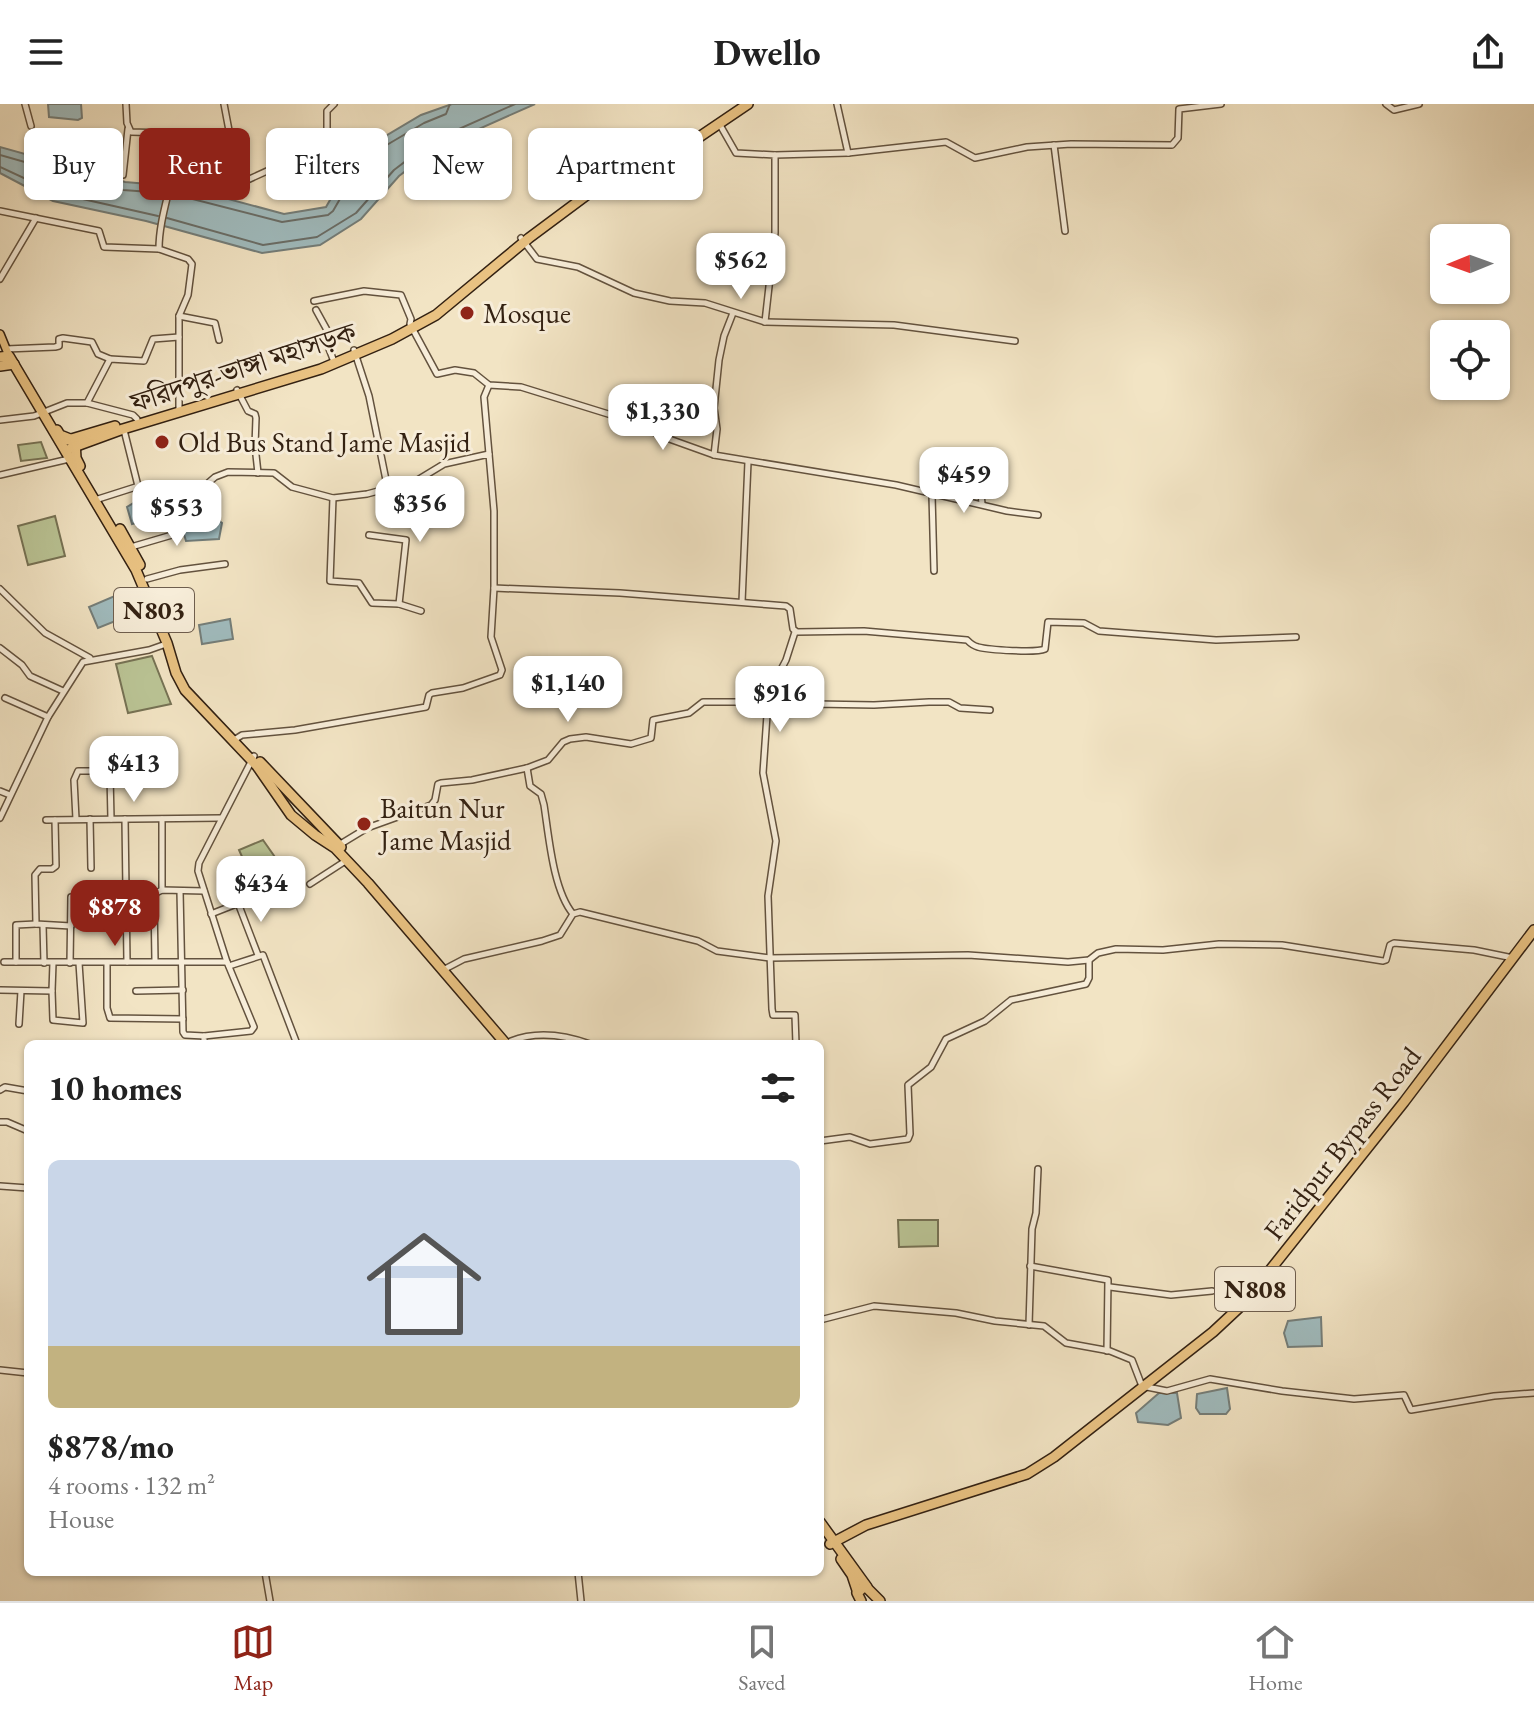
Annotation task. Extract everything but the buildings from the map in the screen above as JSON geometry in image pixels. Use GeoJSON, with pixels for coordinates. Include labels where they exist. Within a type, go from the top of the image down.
{"type":"FeatureCollection","features":[{"type":"Feature","properties":{"kind":"highway","name":"ফরিদপুর-ভাঙ্গা মহাসড়ক"},"geometry":{"type":"LineString","coordinates":[[719,123],[739,104]]}},
{"type":"Feature","properties":{"kind":"highway","name":"ফরিদপুর-ভাঙ্গা মহাসড়ক"},"geometry":{"type":"LineString","coordinates":[[110,430],[123,429],[320,367],[412,326],[462,290],[613,169],[677,145],[748,104]]}},
{"type":"Feature","properties":{"kind":"highway","name":"ফরিদপুর-ভাঙ্গা মহাসড়ক"},"geometry":{"type":"LineString","coordinates":[[320,367],[355,352]]}},
{"type":"Feature","properties":{"kind":"highway"},"geometry":{"type":"LineString","coordinates":[[0,366],[7,356]]}},
{"type":"Feature","properties":{"kind":"highway","name":"N803"},"geometry":{"type":"LineString","coordinates":[[7,356],[109,520],[169,643]]}},
{"type":"Feature","properties":{"kind":"highway","name":"ফরিদপুর-ভাঙ্গা মহাসড়ক"},"geometry":{"type":"LineString","coordinates":[[65,451],[75,442],[137,419],[178,410]]}},
{"type":"Feature","properties":{"kind":"highway","name":"N803"},"geometry":{"type":"LineString","coordinates":[[43,412],[60,435],[75,442],[76,458],[96,499],[131,547],[147,579],[176,673],[185,690],[288,792],[507,1040]]}},
{"type":"Feature","properties":{"kind":"highway","name":"N803"},"geometry":{"type":"LineString","coordinates":[[252,757],[291,815],[344,854]]}},
{"type":"Feature","properties":{"kind":"highway","name":"Faridpur Bypass Road"},"geometry":{"type":"LineString","coordinates":[[835,1546],[875,1523],[1027,1474],[1054,1457],[1213,1332],[1243,1304],[1404,1102],[1534,930]]}},
{"type":"Feature","properties":{"kind":"highway"},"geometry":{"type":"LineString","coordinates":[[824,1528],[864,1596]]}},
{"type":"Feature","properties":{"kind":"highway"},"geometry":{"type":"LineString","coordinates":[[824,1535],[835,1546]]}},
{"type":"Feature","properties":{"kind":"main road"},"geometry":{"type":"LineString","coordinates":[[0,334],[7,356]]}},
{"type":"Feature","properties":{"kind":"street"},"geometry":{"type":"LineString","coordinates":[[25,104],[31,126]]}},
{"type":"Feature","properties":{"kind":"street"},"geometry":{"type":"LineString","coordinates":[[123,175],[129,128],[126,104]]}},
{"type":"Feature","properties":{"kind":"street"},"geometry":{"type":"LineString","coordinates":[[224,104],[227,128]]}},
{"type":"Feature","properties":{"kind":"street"},"geometry":{"type":"LineString","coordinates":[[250,179],[324,145],[327,111],[334,104]]}},
{"type":"Feature","properties":{"kind":"street"},"geometry":{"type":"LineString","coordinates":[[837,104],[848,153]]}},
{"type":"Feature","properties":{"kind":"street"},"geometry":{"type":"LineString","coordinates":[[719,123],[736,153],[848,153],[946,142],[975,158],[1054,145],[1172,145],[1178,138],[1179,109],[1221,104]]}},
{"type":"Feature","properties":{"kind":"street"},"geometry":{"type":"LineString","coordinates":[[1386,104],[1394,110],[1419,104]]}},
{"type":"Feature","properties":{"kind":"street"},"geometry":{"type":"LineString","coordinates":[[129,128],[139,133]]}},
{"type":"Feature","properties":{"kind":"street"},"geometry":{"type":"LineString","coordinates":[[1054,145],[1065,231]]}},
{"type":"Feature","properties":{"kind":"street"},"geometry":{"type":"LineString","coordinates":[[765,322],[775,233],[775,155]]}},
{"type":"Feature","properties":{"kind":"street"},"geometry":{"type":"LineString","coordinates":[[159,249],[167,200]]}},
{"type":"Feature","properties":{"kind":"street"},"geometry":{"type":"LineString","coordinates":[[0,211],[99,231],[104,247],[159,249],[188,259],[192,264],[188,295],[179,316],[178,410]]}},
{"type":"Feature","properties":{"kind":"street"},"geometry":{"type":"LineString","coordinates":[[0,279],[36,218]]}},
{"type":"Feature","properties":{"kind":"street"},"geometry":{"type":"LineString","coordinates":[[523,240],[537,259],[578,267],[634,293],[670,301],[705,303],[765,322],[878,324],[1015,341]]}},
{"type":"Feature","properties":{"kind":"street"},"geometry":{"type":"LineString","coordinates":[[314,301],[364,291],[401,295],[412,326],[436,373],[465,370],[489,385],[521,387],[616,416],[714,455],[896,485],[1007,511],[1038,515]]}},
{"type":"Feature","properties":{"kind":"street"},"geometry":{"type":"LineString","coordinates":[[316,310],[327,330],[326,341],[333,359]]}},
{"type":"Feature","properties":{"kind":"street"},"geometry":{"type":"LineString","coordinates":[[714,455],[717,429],[714,408],[719,360],[733,313]]}},
{"type":"Feature","properties":{"kind":"street"},"geometry":{"type":"LineString","coordinates":[[179,316],[215,323],[219,340]]}},
{"type":"Feature","properties":{"kind":"street"},"geometry":{"type":"LineString","coordinates":[[7,356],[59,346],[59,339],[63,338],[92,342],[98,354],[110,359],[144,361],[153,339],[179,337]]}},
{"type":"Feature","properties":{"kind":"street"},"geometry":{"type":"LineString","coordinates":[[355,352],[373,411],[388,490]]}},
{"type":"Feature","properties":{"kind":"street"},"geometry":{"type":"LineString","coordinates":[[87,403],[110,359]]}},
{"type":"Feature","properties":{"kind":"street"},"geometry":{"type":"LineString","coordinates":[[235,739],[426,707],[432,693],[463,688],[500,675],[502,670],[491,637],[494,511],[484,397],[489,385]]}},
{"type":"Feature","properties":{"kind":"street"},"geometry":{"type":"LineString","coordinates":[[238,392],[248,411],[256,418],[258,473]]}},
{"type":"Feature","properties":{"kind":"street"},"geometry":{"type":"LineString","coordinates":[[0,420],[25,417],[67,403],[87,403],[133,415],[137,419]]}},
{"type":"Feature","properties":{"kind":"street"},"geometry":{"type":"LineString","coordinates":[[123,429],[139,486]]}},
{"type":"Feature","properties":{"kind":"street"},"geometry":{"type":"LineString","coordinates":[[0,475],[65,451]]}},
{"type":"Feature","properties":{"kind":"street"},"geometry":{"type":"LineString","coordinates":[[96,499],[139,486],[202,485],[221,474],[258,473],[274,473],[292,487],[333,498],[388,490],[416,481],[444,464],[489,454]]}},
{"type":"Feature","properties":{"kind":"street"},"geometry":{"type":"LineString","coordinates":[[978,459],[982,504]]}},
{"type":"Feature","properties":{"kind":"street"},"geometry":{"type":"LineString","coordinates":[[742,602],[748,462]]}},
{"type":"Feature","properties":{"kind":"street"},"geometry":{"type":"LineString","coordinates":[[932,495],[934,571]]}},
{"type":"Feature","properties":{"kind":"street"},"geometry":{"type":"LineString","coordinates":[[333,498],[330,581],[359,583],[372,603],[399,604],[421,611]]}},
{"type":"Feature","properties":{"kind":"street"},"geometry":{"type":"LineString","coordinates":[[131,547],[172,535],[184,506],[201,503]]}},
{"type":"Feature","properties":{"kind":"street"},"geometry":{"type":"LineString","coordinates":[[369,535],[406,540],[399,604]]}},
{"type":"Feature","properties":{"kind":"street"},"geometry":{"type":"LineString","coordinates":[[147,579],[180,570],[225,564]]}},
{"type":"Feature","properties":{"kind":"street"},"geometry":{"type":"LineString","coordinates":[[494,588],[606,592],[789,606],[795,632],[786,660],[764,702],[767,715],[763,773],[776,841],[768,896],[773,1013],[795,1015],[796,1040]]}},
{"type":"Feature","properties":{"kind":"street"},"geometry":{"type":"LineString","coordinates":[[0,589],[45,633],[90,659]]}},
{"type":"Feature","properties":{"kind":"street"},"geometry":{"type":"LineString","coordinates":[[795,632],[864,631],[924,635],[967,640],[976,647],[1034,652],[1043,651],[1046,647],[1048,622],[1084,623],[1099,631],[1216,640],[1296,637]]}},
{"type":"Feature","properties":{"kind":"street"},"geometry":{"type":"LineString","coordinates":[[0,818],[48,717],[83,662],[149,650],[169,643]]}},
{"type":"Feature","properties":{"kind":"street"},"geometry":{"type":"LineString","coordinates":[[0,648],[22,665],[30,676],[63,691]]}},
{"type":"Feature","properties":{"kind":"street"},"geometry":{"type":"LineString","coordinates":[[5,698],[48,717]]}},
{"type":"Feature","properties":{"kind":"street"},"geometry":{"type":"LineString","coordinates":[[310,884],[344,854],[367,828],[431,805],[438,784],[472,780],[545,762],[570,739],[586,737],[631,744],[653,736],[653,720],[689,713],[703,702],[764,702],[805,710],[815,704],[949,702],[960,708],[990,710]]}},
{"type":"Feature","properties":{"kind":"street"},"geometry":{"type":"LineString","coordinates":[[180,891],[185,1035],[204,1036],[253,1029],[211,914],[199,863],[252,757]]}},
{"type":"Feature","properties":{"kind":"street"},"geometry":{"type":"LineString","coordinates":[[527,768],[530,786],[541,794],[544,805],[557,887],[563,902],[573,914]]}},
{"type":"Feature","properties":{"kind":"street"},"geometry":{"type":"LineString","coordinates":[[76,819],[74,780],[78,771],[104,771],[110,775],[111,819]]}},
{"type":"Feature","properties":{"kind":"street"},"geometry":{"type":"LineString","coordinates":[[0,791],[10,795]]}},
{"type":"Feature","properties":{"kind":"street"},"geometry":{"type":"LineString","coordinates":[[46,820],[221,818]]}},
{"type":"Feature","properties":{"kind":"street"},"geometry":{"type":"LineString","coordinates":[[90,819],[91,868]]}},
{"type":"Feature","properties":{"kind":"street"},"geometry":{"type":"LineString","coordinates":[[125,819],[127,962]]}},
{"type":"Feature","properties":{"kind":"street"},"geometry":{"type":"LineString","coordinates":[[162,819],[162,890]]}},
{"type":"Feature","properties":{"kind":"street"},"geometry":{"type":"LineString","coordinates":[[36,924],[35,875],[36,871],[56,866],[55,820]]}},
{"type":"Feature","properties":{"kind":"street"},"geometry":{"type":"LineString","coordinates":[[155,961],[154,897],[162,890],[204,891]]}},
{"type":"Feature","properties":{"kind":"street"},"geometry":{"type":"LineString","coordinates":[[70,963],[71,897]]}},
{"type":"Feature","properties":{"kind":"street"},"geometry":{"type":"LineString","coordinates":[[211,914],[241,902],[258,955]]}},
{"type":"Feature","properties":{"kind":"street"},"geometry":{"type":"LineString","coordinates":[[573,914],[588,913],[698,941],[717,951],[770,958],[897,954],[998,956],[1053,962],[1089,960],[1098,953],[1116,949],[1163,950],[1219,944],[1282,945],[1383,961],[1394,943],[1474,950],[1513,958]]}},
{"type":"Feature","properties":{"kind":"street"},"geometry":{"type":"LineString","coordinates":[[444,969],[489,951],[560,935],[573,914]]}},
{"type":"Feature","properties":{"kind":"street"},"geometry":{"type":"LineString","coordinates":[[16,962],[16,925],[71,926]]}},
{"type":"Feature","properties":{"kind":"street"},"geometry":{"type":"LineString","coordinates":[[43,925],[44,963]]}},
{"type":"Feature","properties":{"kind":"street"},"geometry":{"type":"LineString","coordinates":[[4,962],[228,964],[261,954],[266,958],[296,1040]]}},
{"type":"Feature","properties":{"kind":"street"},"geometry":{"type":"LineString","coordinates":[[824,1140],[850,1137],[870,1144],[908,1139],[908,1085],[931,1067],[946,1039],[985,1021],[1011,1000],[1086,984],[1089,960]]}},
{"type":"Feature","properties":{"kind":"street"},"geometry":{"type":"LineString","coordinates":[[53,963],[53,1020],[83,1023],[79,963]]}},
{"type":"Feature","properties":{"kind":"street"},"geometry":{"type":"LineString","coordinates":[[107,963],[107,1008],[110,1018],[183,1019]]}},
{"type":"Feature","properties":{"kind":"street"},"geometry":{"type":"LineString","coordinates":[[0,990],[52,991]]}},
{"type":"Feature","properties":{"kind":"street"},"geometry":{"type":"LineString","coordinates":[[136,991],[183,990]]}},
{"type":"Feature","properties":{"kind":"street"},"geometry":{"type":"LineString","coordinates":[[19,1024],[21,991]]}},
{"type":"Feature","properties":{"kind":"street"},"geometry":{"type":"LineString","coordinates":[[518,1040],[566,1035],[579,1040]]}},
{"type":"Feature","properties":{"kind":"street"},"geometry":{"type":"LineString","coordinates":[[0,1090],[5,1087],[24,1090]]}},
{"type":"Feature","properties":{"kind":"street"},"geometry":{"type":"LineString","coordinates":[[0,1122],[24,1129]]}},
{"type":"Feature","properties":{"kind":"street"},"geometry":{"type":"LineString","coordinates":[[1029,1325],[1032,1229],[1037,1205],[1038,1169]]}},
{"type":"Feature","properties":{"kind":"street"},"geometry":{"type":"LineString","coordinates":[[0,1186],[24,1188]]}},
{"type":"Feature","properties":{"kind":"street"},"geometry":{"type":"LineString","coordinates":[[1030,1266],[1110,1282],[1107,1351]]}},
{"type":"Feature","properties":{"kind":"street"},"geometry":{"type":"LineString","coordinates":[[1110,1287],[1171,1295],[1212,1291]]}},
{"type":"Feature","properties":{"kind":"street"},"geometry":{"type":"LineString","coordinates":[[824,1319],[874,1306],[956,1313],[1044,1326],[1066,1343],[1107,1351],[1132,1360],[1142,1386],[1167,1391],[1210,1379],[1354,1399],[1404,1395],[1411,1410],[1494,1396],[1534,1393]]}},
{"type":"Feature","properties":{"kind":"street"},"geometry":{"type":"LineString","coordinates":[[0,1370],[24,1373]]}},
{"type":"Feature","properties":{"kind":"street"},"geometry":{"type":"LineString","coordinates":[[266,1576],[270,1601]]}},
{"type":"Feature","properties":{"kind":"street"},"geometry":{"type":"LineString","coordinates":[[578,1576],[581,1601]]}},
{"type":"Feature","properties":{"kind":"green space"},"geometry":{"type":"Polygon","coordinates":[[[41,442],[47,458],[21,461],[18,445],[41,442]]]}},
{"type":"Feature","properties":{"kind":"green space"},"geometry":{"type":"Polygon","coordinates":[[[55,516],[65,556],[28,565],[18,526],[55,516]]]}},
{"type":"Feature","properties":{"kind":"green space"},"geometry":{"type":"Polygon","coordinates":[[[152,656],[171,704],[128,713],[116,664],[152,656]]]}},
{"type":"Feature","properties":{"kind":"green space"},"geometry":{"type":"Polygon","coordinates":[[[263,840],[277,860],[248,870],[239,850],[263,840]]]}},
{"type":"Feature","properties":{"kind":"green space"},"geometry":{"type":"Polygon","coordinates":[[[898,1220],[938,1220],[938,1246],[899,1247],[898,1220]]]}},
{"type":"Feature","properties":{"kind":"water"},"geometry":{"type":"Polygon","coordinates":[[[48,104],[81,104],[82,118],[49,117],[48,104]]]}},
{"type":"Feature","properties":{"kind":"water"},"geometry":{"type":"Polygon","coordinates":[[[452,104],[535,104],[481,128],[404,128],[404,172],[388,188],[388,135],[421,115],[452,104]]]}},
{"type":"Feature","properties":{"kind":"water"},"geometry":{"type":"Polygon","coordinates":[[[0,147],[24,154],[24,186],[0,173],[0,147]]]}},
{"type":"Feature","properties":{"kind":"water"},"geometry":{"type":"Polygon","coordinates":[[[123,181],[139,183],[139,200],[232,200],[284,214],[326,207],[330,200],[378,200],[361,219],[320,245],[262,253],[146,221],[51,200],[123,200],[123,181]]]}},
{"type":"Feature","properties":{"kind":"water"},"geometry":{"type":"Polygon","coordinates":[[[147,495],[160,501],[161,517],[132,524],[127,507],[147,495]]]}},
{"type":"Feature","properties":{"kind":"water"},"geometry":{"type":"Polygon","coordinates":[[[218,520],[222,523],[219,539],[186,541],[183,531],[186,522],[218,520]]]}},
{"type":"Feature","properties":{"kind":"water"},"geometry":{"type":"Polygon","coordinates":[[[124,592],[133,614],[98,628],[89,607],[124,592]]]}},
{"type":"Feature","properties":{"kind":"water"},"geometry":{"type":"Polygon","coordinates":[[[230,619],[233,639],[202,644],[199,625],[230,619]]]}},
{"type":"Feature","properties":{"kind":"water"},"geometry":{"type":"Polygon","coordinates":[[[1321,1317],[1322,1346],[1288,1347],[1284,1333],[1288,1321],[1321,1317]]]}},
{"type":"Feature","properties":{"kind":"water"},"geometry":{"type":"Polygon","coordinates":[[[1227,1388],[1230,1409],[1226,1414],[1200,1414],[1196,1408],[1197,1394],[1227,1388]]]}},
{"type":"Feature","properties":{"kind":"water"},"geometry":{"type":"Polygon","coordinates":[[[1159,1393],[1177,1393],[1181,1418],[1168,1425],[1138,1422],[1136,1413],[1159,1393]]]}},
{"type":"Feature","properties":{"kind":"place","name":"Mosque"},"geometry":{"type":"Point","coordinates":[467,313]}},
{"type":"Feature","properties":{"kind":"place","name":"Old Bus Stand Jame Masjid"},"geometry":{"type":"Point","coordinates":[162,442]}},
{"type":"Feature","properties":{"kind":"place","name":"Baitun Nur Jame Masjid"},"geometry":{"type":"Point","coordinates":[364,824]}}]}
